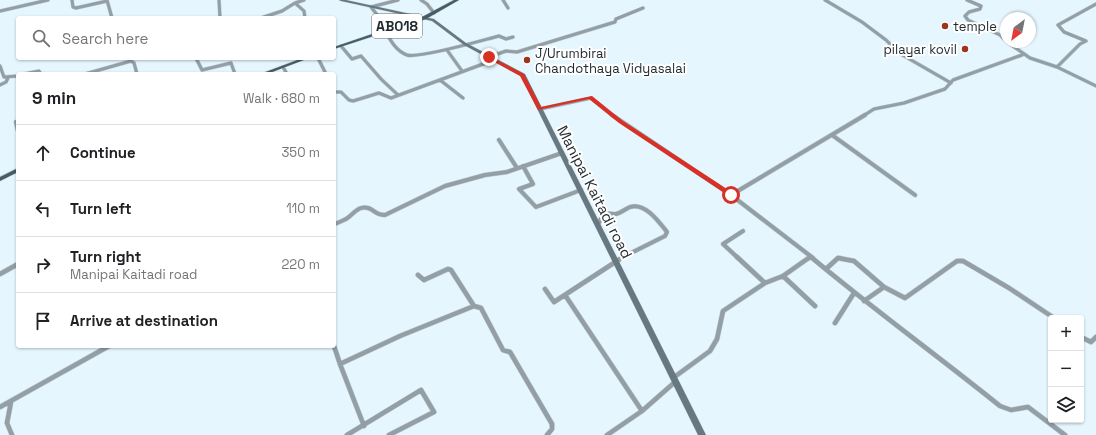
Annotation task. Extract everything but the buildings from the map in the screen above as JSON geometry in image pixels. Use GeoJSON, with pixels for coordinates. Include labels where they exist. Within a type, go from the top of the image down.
{"type":"FeatureCollection","features":[{"type":"Feature","properties":{"kind":"main road","name":"Manipai Kaitadi road"},"geometry":{"type":"LineString","coordinates":[[341,0],[424,18],[438,23],[465,44],[522,75],[581,190],[702,435]]}},
{"type":"Feature","properties":{"kind":"main road","name":"AB018"},"geometry":{"type":"LineString","coordinates":[[336,47],[424,18],[457,0]]}},
{"type":"Feature","properties":{"kind":"main road"},"geometry":{"type":"LineString","coordinates":[[267,72],[301,60]]}},
{"type":"Feature","properties":{"kind":"main road"},"geometry":{"type":"LineString","coordinates":[[0,179],[16,171]]}},
{"type":"Feature","properties":{"kind":"street"},"geometry":{"type":"LineString","coordinates":[[0,12],[48,0]]}},
{"type":"Feature","properties":{"kind":"street"},"geometry":{"type":"LineString","coordinates":[[72,0],[73,8],[107,1],[111,16]]}},
{"type":"Feature","properties":{"kind":"street"},"geometry":{"type":"LineString","coordinates":[[219,0],[220,16]]}},
{"type":"Feature","properties":{"kind":"street"},"geometry":{"type":"LineString","coordinates":[[266,16],[282,11],[295,3],[304,0]]}},
{"type":"Feature","properties":{"kind":"street"},"geometry":{"type":"LineString","coordinates":[[398,0],[384,2],[371,7],[392,42],[403,53],[409,56],[447,50],[499,36],[506,39],[513,37]]}},
{"type":"Feature","properties":{"kind":"street"},"geometry":{"type":"LineString","coordinates":[[421,0],[427,4],[434,13]]}},
{"type":"Feature","properties":{"kind":"street"},"geometry":{"type":"LineString","coordinates":[[503,0],[508,8]]}},
{"type":"Feature","properties":{"kind":"street"},"geometry":{"type":"LineString","coordinates":[[825,0],[862,22],[886,40],[899,53],[951,83]]}},
{"type":"Feature","properties":{"kind":"street"},"geometry":{"type":"LineString","coordinates":[[967,0],[980,6],[980,9],[969,12],[965,16],[968,20],[1000,35]]}},
{"type":"Feature","properties":{"kind":"street"},"geometry":{"type":"LineString","coordinates":[[295,3],[304,11],[305,16]]}},
{"type":"Feature","properties":{"kind":"street"},"geometry":{"type":"LineString","coordinates":[[1057,66],[1080,44],[1086,41],[1064,32],[1058,26],[1096,4]]}},
{"type":"Feature","properties":{"kind":"street"},"geometry":{"type":"LineString","coordinates":[[336,92],[341,92],[353,101],[379,93],[389,98],[440,80],[492,59],[506,51],[517,52],[583,33],[615,22],[616,19],[643,8]]}},
{"type":"Feature","properties":{"kind":"street"},"geometry":{"type":"LineString","coordinates":[[340,46],[352,59],[361,56],[381,79],[398,95]]}},
{"type":"Feature","properties":{"kind":"street"},"geometry":{"type":"LineString","coordinates":[[1014,48],[1022,54],[1051,66],[1057,66],[1096,86]]}},
{"type":"Feature","properties":{"kind":"street"},"geometry":{"type":"LineString","coordinates":[[447,50],[462,71]]}},
{"type":"Feature","properties":{"kind":"street"},"geometry":{"type":"LineString","coordinates":[[731,195],[874,109],[904,103],[945,88],[953,80],[1022,54]]}},
{"type":"Feature","properties":{"kind":"street"},"geometry":{"type":"LineString","coordinates":[[120,64],[121,60]]}},
{"type":"Feature","properties":{"kind":"street"},"geometry":{"type":"LineString","coordinates":[[197,60],[202,70],[231,64],[235,72]]}},
{"type":"Feature","properties":{"kind":"street"},"geometry":{"type":"LineString","coordinates":[[319,60],[325,72]]}},
{"type":"Feature","properties":{"kind":"street"},"geometry":{"type":"LineString","coordinates":[[92,72],[131,61],[134,63],[136,72]]}},
{"type":"Feature","properties":{"kind":"street"},"geometry":{"type":"LineString","coordinates":[[283,66],[286,72]]}},
{"type":"Feature","properties":{"kind":"street"},"geometry":{"type":"LineString","coordinates":[[0,68],[4,77],[16,76]]}},
{"type":"Feature","properties":{"kind":"street"},"geometry":{"type":"LineString","coordinates":[[0,85],[8,81],[8,78]]}},
{"type":"Feature","properties":{"kind":"street"},"geometry":{"type":"LineString","coordinates":[[440,80],[463,98]]}},
{"type":"Feature","properties":{"kind":"street"},"geometry":{"type":"LineString","coordinates":[[540,109],[590,98],[621,122],[731,195],[811,257],[864,301],[938,356],[1006,410],[1011,411],[1022,407],[1028,407],[1065,435]]}},
{"type":"Feature","properties":{"kind":"street"},"geometry":{"type":"LineString","coordinates":[[832,135],[914,195]]}},
{"type":"Feature","properties":{"kind":"street"},"geometry":{"type":"LineString","coordinates":[[499,140],[517,168]]}},
{"type":"Feature","properties":{"kind":"street"},"geometry":{"type":"LineString","coordinates":[[336,223],[348,218],[352,215],[354,210],[361,207],[367,206],[371,208],[375,214],[379,216],[385,215],[445,186],[471,178],[507,172],[562,153]]}},
{"type":"Feature","properties":{"kind":"street"},"geometry":{"type":"LineString","coordinates":[[523,166],[533,184],[519,189],[536,207],[581,190]]}},
{"type":"Feature","properties":{"kind":"street"},"geometry":{"type":"LineString","coordinates":[[545,289],[554,302],[616,261],[665,236],[667,232],[646,211],[641,207],[636,206],[618,213],[603,214],[598,225]]}},
{"type":"Feature","properties":{"kind":"street"},"geometry":{"type":"LineString","coordinates":[[742,231],[724,244],[724,247],[757,274],[765,283]]}},
{"type":"Feature","properties":{"kind":"street"},"geometry":{"type":"LineString","coordinates":[[607,435],[626,420],[642,411],[674,380],[710,351],[717,339],[723,311],[765,283],[782,276],[811,257]]}},
{"type":"Feature","properties":{"kind":"street"},"geometry":{"type":"LineString","coordinates":[[826,269],[838,258],[849,259],[884,287],[906,298],[958,261],[963,261],[1009,288],[1050,315]]}},
{"type":"Feature","properties":{"kind":"street"},"geometry":{"type":"LineString","coordinates":[[0,274],[16,265]]}},
{"type":"Feature","properties":{"kind":"street"},"geometry":{"type":"LineString","coordinates":[[418,275],[424,280],[448,269],[450,270],[474,306]]}},
{"type":"Feature","properties":{"kind":"street"},"geometry":{"type":"LineString","coordinates":[[782,276],[815,306]]}},
{"type":"Feature","properties":{"kind":"street"},"geometry":{"type":"LineString","coordinates":[[864,301],[884,287]]}},
{"type":"Feature","properties":{"kind":"street"},"geometry":{"type":"LineString","coordinates":[[835,323],[854,293]]}},
{"type":"Feature","properties":{"kind":"street"},"geometry":{"type":"LineString","coordinates":[[565,295],[642,411]]}},
{"type":"Feature","properties":{"kind":"street"},"geometry":{"type":"LineString","coordinates":[[340,364],[400,336],[474,306],[481,308],[503,350],[510,352],[552,424],[552,429],[547,435]]}},
{"type":"Feature","properties":{"kind":"street"},"geometry":{"type":"LineString","coordinates":[[1084,338],[1091,342],[1096,337]]}},
{"type":"Feature","properties":{"kind":"street"},"geometry":{"type":"LineString","coordinates":[[0,407],[12,402],[36,386],[105,348]]}},
{"type":"Feature","properties":{"kind":"street"},"geometry":{"type":"LineString","coordinates":[[335,348],[364,426]]}},
{"type":"Feature","properties":{"kind":"street"},"geometry":{"type":"LineString","coordinates":[[347,435],[421,390],[434,412],[389,435]]}},
{"type":"Feature","properties":{"kind":"street"},"geometry":{"type":"LineString","coordinates":[[12,402],[7,423],[12,435]]}},
{"type":"Feature","properties":{"kind":"place","name":"temple"},"geometry":{"type":"Point","coordinates":[945,26]}},
{"type":"Feature","properties":{"kind":"place","name":"pilayar kovil"},"geometry":{"type":"Point","coordinates":[965,49]}},
{"type":"Feature","properties":{"kind":"place","name":"J/Urumbirai Chandothaya Vidyasalai"},"geometry":{"type":"Point","coordinates":[527,60]}},
{"type":"Feature","properties":{"kind":"route"},"geometry":{"type":"LineString","coordinates":[[489,57],[522,75],[540,109],[590,98],[621,122],[731,195]]}}]}
